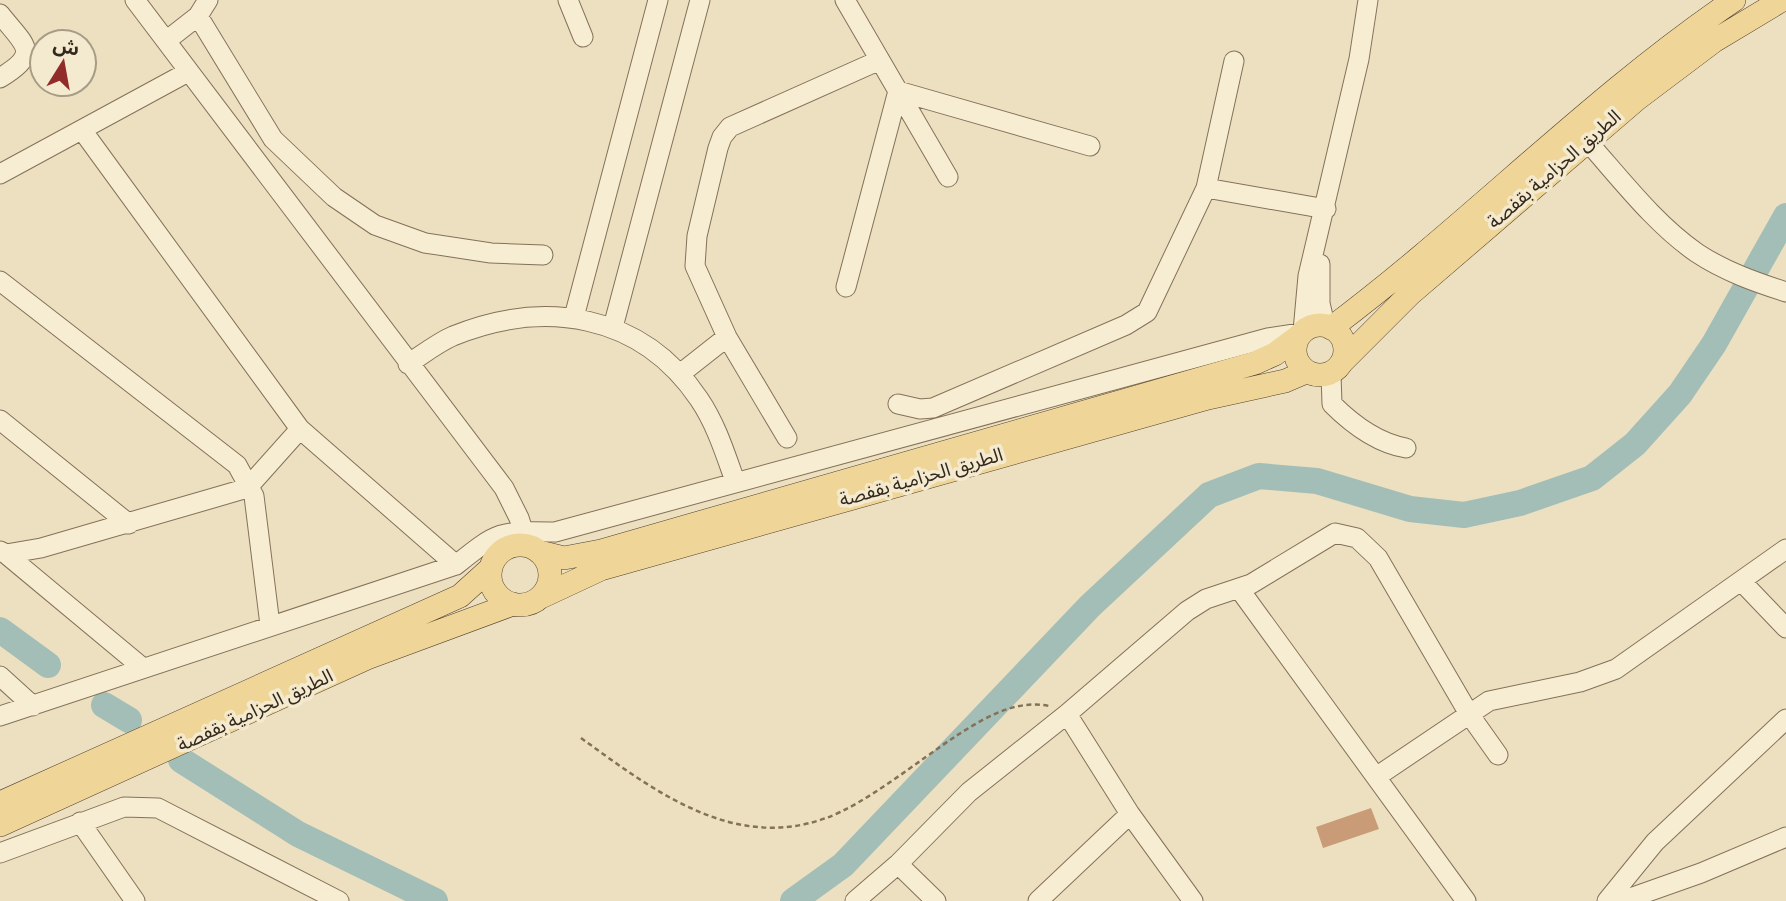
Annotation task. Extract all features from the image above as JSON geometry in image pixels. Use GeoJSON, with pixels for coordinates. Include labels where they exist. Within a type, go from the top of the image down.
{"type":"FeatureCollection","features":[{"type":"Feature","properties":{"kind":"main road","name":"الطريق الحزامية بقفصة"},"geometry":{"type":"LineString","coordinates":[[521,542],[564,558],[601,551],[1255,363],[1275,354],[1393,281],[1607,97],[1734,0]]}},
{"type":"Feature","properties":{"kind":"main road","name":"الطريق الحزامية بقفصة"},"geometry":{"type":"LineString","coordinates":[[1337,367],[1409,295],[1586,140],[1714,41],[1782,0]]}},
{"type":"Feature","properties":{"kind":"main road"},"geometry":{"type":"LineString","coordinates":[[1312,331],[1344,341],[1337,367],[1318,376],[1306,372],[1295,356],[1312,331]]}},
{"type":"Feature","properties":{"kind":"main road","name":"الطريق الحزامية بقفصة"},"geometry":{"type":"LineString","coordinates":[[541,597],[575,579],[614,565],[1208,398],[1286,381],[1306,372]]}},
{"type":"Feature","properties":{"kind":"main road"},"geometry":{"type":"LineString","coordinates":[[521,542],[550,573],[547,590],[541,597],[526,605],[513,604],[496,593],[492,586],[491,568],[521,542]]}},
{"type":"Feature","properties":{"kind":"main road","name":"الطريق الحزامية بقفصة"},"geometry":{"type":"LineString","coordinates":[[0,803],[460,596],[491,568]]}},
{"type":"Feature","properties":{"kind":"main road","name":"الطريق الحزامية بقفصة"},"geometry":{"type":"LineString","coordinates":[[0,825],[367,658],[513,604]]}},
{"type":"Feature","properties":{"kind":"street"},"geometry":{"type":"LineString","coordinates":[[135,0],[504,488],[521,542]]}},
{"type":"Feature","properties":{"kind":"street"},"geometry":{"type":"LineString","coordinates":[[568,0],[583,37]]}},
{"type":"Feature","properties":{"kind":"street"},"geometry":{"type":"LineString","coordinates":[[574,317],[658,0]]}},
{"type":"Feature","properties":{"kind":"street"},"geometry":{"type":"LineString","coordinates":[[613,327],[700,0]]}},
{"type":"Feature","properties":{"kind":"street"},"geometry":{"type":"LineString","coordinates":[[845,0],[948,177]]}},
{"type":"Feature","properties":{"kind":"street"},"geometry":{"type":"LineString","coordinates":[[0,716],[456,565],[491,536],[521,542],[735,481],[1268,338],[1312,331],[1320,303],[1320,235],[1359,59],[1368,0]]}},
{"type":"Feature","properties":{"kind":"street"},"geometry":{"type":"LineString","coordinates":[[166,41],[203,8],[273,139],[334,197],[375,225],[425,243],[491,253],[543,255]]}},
{"type":"Feature","properties":{"kind":"street"},"geometry":{"type":"LineString","coordinates":[[0,13],[22,42],[26,54],[22,64],[0,78]]}},
{"type":"Feature","properties":{"kind":"street"},"geometry":{"type":"LineString","coordinates":[[787,438],[727,337],[694,258],[722,137],[730,127],[880,60]]}},
{"type":"Feature","properties":{"kind":"street"},"geometry":{"type":"LineString","coordinates":[[898,404],[920,409],[933,408],[1126,325],[1147,312],[1206,188],[1234,61]]}},
{"type":"Feature","properties":{"kind":"street"},"geometry":{"type":"LineString","coordinates":[[0,174],[188,72]]}},
{"type":"Feature","properties":{"kind":"street"},"geometry":{"type":"LineString","coordinates":[[898,91],[1090,146]]}},
{"type":"Feature","properties":{"kind":"street"},"geometry":{"type":"LineString","coordinates":[[846,287],[898,91]]}},
{"type":"Feature","properties":{"kind":"street"},"geometry":{"type":"LineString","coordinates":[[82,130],[300,429],[456,565]]}},
{"type":"Feature","properties":{"kind":"street"},"geometry":{"type":"LineString","coordinates":[[1586,140],[1663,225],[1698,253],[1748,280],[1786,292]]}},
{"type":"Feature","properties":{"kind":"street"},"geometry":{"type":"LineString","coordinates":[[1206,188],[1326,209]]}},
{"type":"Feature","properties":{"kind":"street"},"geometry":{"type":"LineString","coordinates":[[0,281],[237,465],[251,486],[270,625]]}},
{"type":"Feature","properties":{"kind":"street"},"geometry":{"type":"LineString","coordinates":[[408,364],[450,337],[488,324],[536,316],[574,317],[613,327],[646,347],[680,374],[699,399],[717,431],[735,481]]}},
{"type":"Feature","properties":{"kind":"street"},"geometry":{"type":"LineString","coordinates":[[680,374],[727,337]]}},
{"type":"Feature","properties":{"kind":"street"},"geometry":{"type":"LineString","coordinates":[[1337,367],[1332,404],[1348,421],[1389,445],[1406,449]]}},
{"type":"Feature","properties":{"kind":"street"},"geometry":{"type":"LineString","coordinates":[[0,420],[129,524]]}},
{"type":"Feature","properties":{"kind":"street"},"geometry":{"type":"LineString","coordinates":[[3,553],[41,548],[251,486],[300,429]]}},
{"type":"Feature","properties":{"kind":"street"},"geometry":{"type":"LineString","coordinates":[[855,901],[898,864],[969,792],[1067,714],[1187,611],[1206,599],[1240,590],[1329,535],[1345,533],[1357,538],[1378,558],[1469,714],[1498,755]]}},
{"type":"Feature","properties":{"kind":"street"},"geometry":{"type":"LineString","coordinates":[[1376,777],[1469,714],[1499,697],[1580,682],[1608,673],[1786,550]]}},
{"type":"Feature","properties":{"kind":"street"},"geometry":{"type":"LineString","coordinates":[[3,553],[143,668]]}},
{"type":"Feature","properties":{"kind":"street"},"geometry":{"type":"LineString","coordinates":[[1742,582],[1786,628]]}},
{"type":"Feature","properties":{"kind":"street"},"geometry":{"type":"LineString","coordinates":[[1240,590],[1466,901]]}},
{"type":"Feature","properties":{"kind":"street"},"geometry":{"type":"LineString","coordinates":[[0,676],[33,705]]}},
{"type":"Feature","properties":{"kind":"street"},"geometry":{"type":"LineString","coordinates":[[1067,714],[1130,814],[1193,901]]}},
{"type":"Feature","properties":{"kind":"street"},"geometry":{"type":"LineString","coordinates":[[1607,901],[1656,842],[1786,719]]}},
{"type":"Feature","properties":{"kind":"street"},"geometry":{"type":"LineString","coordinates":[[0,853],[124,807],[158,808],[339,901]]}},
{"type":"Feature","properties":{"kind":"street"},"geometry":{"type":"LineString","coordinates":[[1050,897],[1130,814]]}},
{"type":"Feature","properties":{"kind":"street"},"geometry":{"type":"LineString","coordinates":[[80,822],[135,901]]}},
{"type":"Feature","properties":{"kind":"street"},"geometry":{"type":"LineString","coordinates":[[1622,901],[1702,873],[1778,840],[1786,830]]}},
{"type":"Feature","properties":{"kind":"street"},"geometry":{"type":"LineString","coordinates":[[898,864],[936,901]]}},
{"type":"Feature","properties":{"kind":"path"},"geometry":{"type":"LineString","coordinates":[[582,738],[652,789],[700,814],[739,826],[782,829],[828,818],[991,713],[1047,705],[1067,714]]}},
{"type":"Feature","properties":{"kind":"building"},"geometry":{"type":"Polygon","coordinates":[[[1371,808],[1379,829],[1323,848],[1316,827],[1371,808]]]}},
{"type":"Feature","properties":{"kind":"waterway"},"geometry":{"type":"LineString","coordinates":[[793,901],[843,865],[1090,606],[1209,495],[1259,476],[1317,481],[1410,509],[1464,515],[1520,503],[1592,478],[1635,444],[1680,394],[1714,344],[1786,216]]}},
{"type":"Feature","properties":{"kind":"waterway"},"geometry":{"type":"LineString","coordinates":[[0,630],[48,665]]}},
{"type":"Feature","properties":{"kind":"waterway"},"geometry":{"type":"LineString","coordinates":[[104,705],[129,720]]}},
{"type":"Feature","properties":{"kind":"waterway"},"geometry":{"type":"LineString","coordinates":[[181,760],[298,834],[435,901]]}}]}
